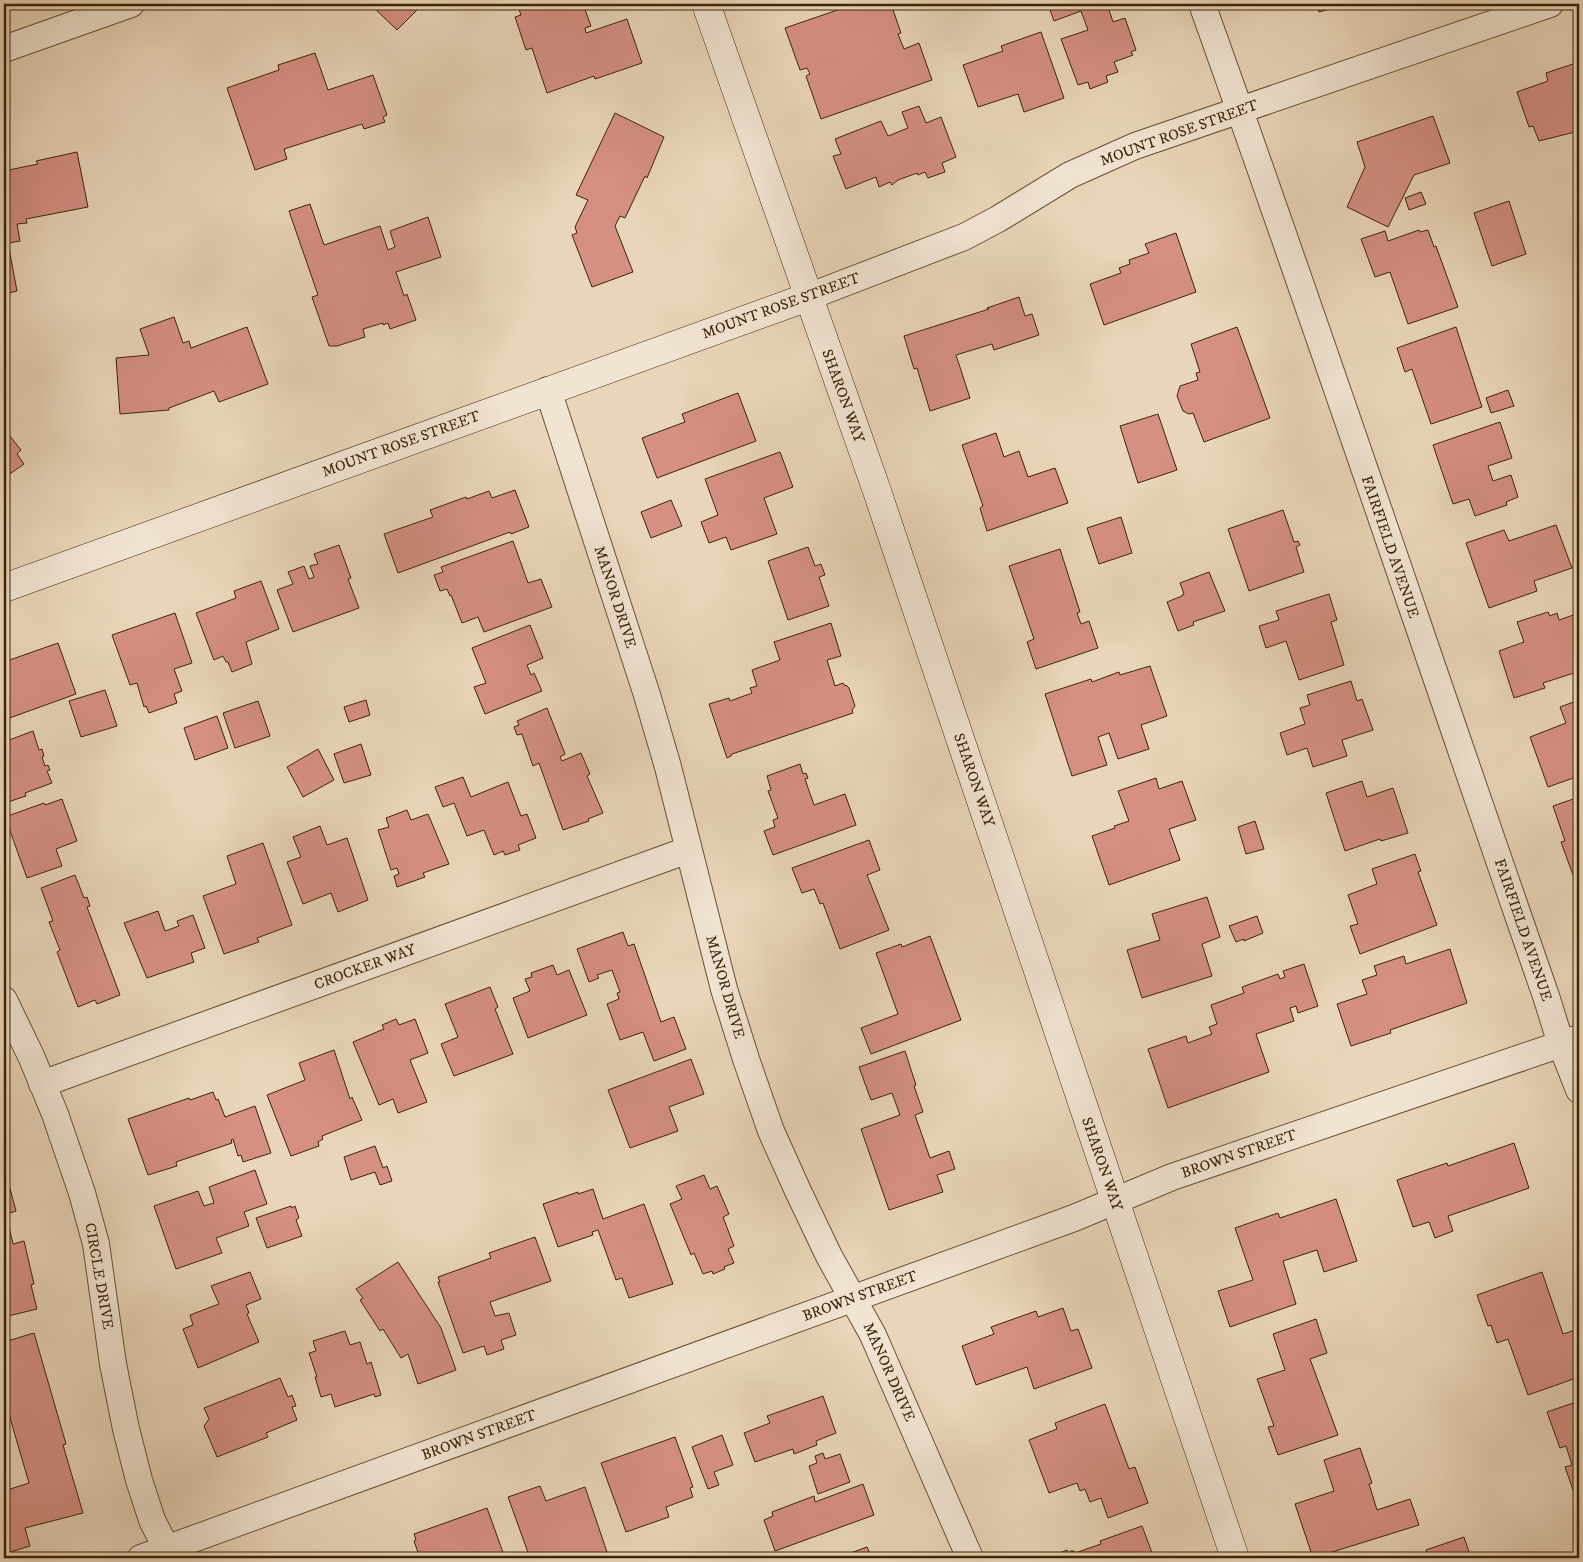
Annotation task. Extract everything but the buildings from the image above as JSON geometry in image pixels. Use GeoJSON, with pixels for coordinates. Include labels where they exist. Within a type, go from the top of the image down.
{"type":"FeatureCollection","features":[{"type":"Feature","properties":{"kind":"street"},"geometry":{"type":"LineString","coordinates":[[4,49],[131,4]]}},
{"type":"Feature","properties":{"kind":"street","name":"SHARON WAY"},"geometry":{"type":"LineString","coordinates":[[706,4],[880,500],[1235,1558]]}},
{"type":"Feature","properties":{"kind":"street","name":"FAIRFIELD AVENUE"},"geometry":{"type":"LineString","coordinates":[[1202,4],[1570,1041],[1579,1090]]}},
{"type":"Feature","properties":{"kind":"street","name":"MOUNT ROSE STREET"},"geometry":{"type":"LineString","coordinates":[[4,588],[808,297],[964,237],[998,219],[1070,175],[1135,146],[1550,4]]}},
{"type":"Feature","properties":{"kind":"street","name":"MANOR DRIVE"},"geometry":{"type":"LineString","coordinates":[[548,390],[647,695],[668,767],[724,990],[772,1131],[829,1256],[873,1335],[970,1558]]}},
{"type":"Feature","properties":{"kind":"street","name":"CROCKER WAY"},"geometry":{"type":"LineString","coordinates":[[42,1084],[688,850]]}},
{"type":"Feature","properties":{"kind":"street","name":"CIRCLE DRIVE"},"geometry":{"type":"LineString","coordinates":[[4,1000],[42,1084],[72,1161],[89,1218],[96,1244],[113,1364],[126,1429],[139,1480],[152,1520],[169,1554]]}},
{"type":"Feature","properties":{"kind":"street","name":"BROWN STREET"},"geometry":{"type":"LineString","coordinates":[[141,1558],[169,1554],[854,1298],[1074,1218],[1172,1177],[1570,1041]]}}]}
